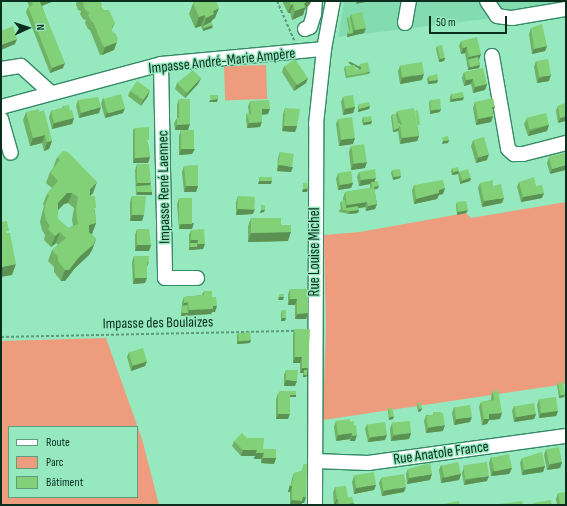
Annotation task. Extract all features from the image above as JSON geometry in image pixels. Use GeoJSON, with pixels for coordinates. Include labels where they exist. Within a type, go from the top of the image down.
{"type":"FeatureCollection","features":[{"type":"Feature","properties":{"kind":"street"},"geometry":{"type":"LineString","coordinates":[[305,29],[310,26],[314,14],[315,1]]}},
{"type":"Feature","properties":{"kind":"street","name":"Rue Louise Michel"},"geometry":{"type":"LineString","coordinates":[[315,505],[316,124],[324,50],[333,1]]}},
{"type":"Feature","properties":{"kind":"street"},"geometry":{"type":"LineString","coordinates":[[405,23],[409,1]]}},
{"type":"Feature","properties":{"kind":"street"},"geometry":{"type":"LineString","coordinates":[[487,1],[496,16],[512,18],[566,9]]}},
{"type":"Feature","properties":{"kind":"street","name":"Impasse André-Marie Ampère"},"geometry":{"type":"LineString","coordinates":[[1,107],[161,64],[324,50]]}},
{"type":"Feature","properties":{"kind":"street"},"geometry":{"type":"LineString","coordinates":[[492,56],[508,149],[514,154],[523,154],[566,143]]}},
{"type":"Feature","properties":{"kind":"street","name":"Impasse René Laennec"},"geometry":{"type":"LineString","coordinates":[[161,64],[165,278],[197,278]]}},
{"type":"Feature","properties":{"kind":"street"},"geometry":{"type":"LineString","coordinates":[[1,68],[21,66],[51,93]]}},
{"type":"Feature","properties":{"kind":"street"},"geometry":{"type":"LineString","coordinates":[[1,119],[11,153]]}},
{"type":"Feature","properties":{"kind":"street","name":"Rue Anatole France"},"geometry":{"type":"LineString","coordinates":[[315,461],[368,463],[566,436]]}},
{"type":"Feature","properties":{"kind":"path"},"geometry":{"type":"LineString","coordinates":[[277,1],[296,45],[297,53]]}},
{"type":"Feature","properties":{"kind":"path","name":"Impasse des Boulaizes"},"geometry":{"type":"LineString","coordinates":[[1,337],[315,330]]}},
{"type":"Feature","properties":{"kind":"shaded area"},"geometry":{"type":"Polygon","coordinates":[[[344,1],[566,1],[566,9],[338,37],[344,1]]]}},
{"type":"Feature","properties":{"kind":"green space"},"geometry":{"type":"Polygon","coordinates":[[[266,65],[267,99],[225,100],[224,66],[266,65]]]}},
{"type":"Feature","properties":{"kind":"green space"},"geometry":{"type":"Polygon","coordinates":[[[566,202],[566,384],[323,420],[326,326],[324,235],[360,232],[466,213],[471,218],[566,202]]]}},
{"type":"Feature","properties":{"kind":"green space"},"geometry":{"type":"Polygon","coordinates":[[[106,338],[137,426],[8,426],[8,498],[138,498],[138,428],[159,505],[1,505],[1,341],[106,338]]]}},
{"type":"Feature","properties":{"kind":"building"},"geometry":{"type":"Polygon","coordinates":[[[31,1],[42,1],[40,2],[65,63],[52,68],[28,7],[33,5],[31,1]]]}},
{"type":"Feature","properties":{"kind":"building"},"geometry":{"type":"Polygon","coordinates":[[[81,1],[100,1],[102,4],[101,7],[104,10],[109,10],[115,23],[112,26],[112,32],[115,33],[118,39],[117,42],[105,47],[103,46],[93,22],[88,15],[89,12],[86,11],[83,5],[84,3],[81,1]]]}},
{"type":"Feature","properties":{"kind":"building"},"geometry":{"type":"Polygon","coordinates":[[[197,1],[216,1],[219,8],[213,11],[214,14],[206,18],[205,15],[199,17],[193,3],[197,1]]]}},
{"type":"Feature","properties":{"kind":"building"},"geometry":{"type":"Polygon","coordinates":[[[289,1],[307,1],[304,4],[306,7],[295,11],[293,4],[291,5],[289,1]]]}},
{"type":"Feature","properties":{"kind":"building"},"geometry":{"type":"Polygon","coordinates":[[[362,12],[366,28],[355,30],[351,15],[362,12]]]}},
{"type":"Feature","properties":{"kind":"building"},"geometry":{"type":"Polygon","coordinates":[[[348,17],[350,17],[353,33],[348,34],[348,31],[350,31],[348,17]]]}},
{"type":"Feature","properties":{"kind":"building"},"geometry":{"type":"Polygon","coordinates":[[[211,22],[213,25],[204,28],[203,26],[211,22]]]}},
{"type":"Feature","properties":{"kind":"building"},"geometry":{"type":"Polygon","coordinates":[[[542,24],[547,46],[534,49],[531,28],[542,24]]]}},
{"type":"Feature","properties":{"kind":"building"},"geometry":{"type":"Polygon","coordinates":[[[13,26],[17,39],[1,45],[1,31],[13,26]]]}},
{"type":"Feature","properties":{"kind":"building"},"geometry":{"type":"Polygon","coordinates":[[[477,37],[481,54],[469,57],[467,47],[463,48],[461,41],[477,37]]]}},
{"type":"Feature","properties":{"kind":"building"},"geometry":{"type":"Polygon","coordinates":[[[442,45],[445,58],[440,59],[437,46],[442,45]]]}},
{"type":"Feature","properties":{"kind":"building"},"geometry":{"type":"Polygon","coordinates":[[[478,57],[480,65],[470,67],[468,59],[478,57]]]}},
{"type":"Feature","properties":{"kind":"building"},"geometry":{"type":"Polygon","coordinates":[[[295,59],[308,78],[297,85],[284,66],[295,59]]]}},
{"type":"Feature","properties":{"kind":"building"},"geometry":{"type":"Polygon","coordinates":[[[548,59],[551,75],[539,77],[536,61],[548,59]]]}},
{"type":"Feature","properties":{"kind":"building"},"geometry":{"type":"Polygon","coordinates":[[[368,62],[370,72],[347,76],[345,66],[355,65],[356,70],[361,69],[360,64],[368,62]]]}},
{"type":"Feature","properties":{"kind":"building"},"geometry":{"type":"Polygon","coordinates":[[[422,62],[424,74],[402,77],[400,65],[422,62]]]}},
{"type":"Feature","properties":{"kind":"building"},"geometry":{"type":"Polygon","coordinates":[[[483,68],[487,84],[475,87],[473,79],[466,80],[464,72],[483,68]]]}},
{"type":"Feature","properties":{"kind":"building"},"geometry":{"type":"Polygon","coordinates":[[[193,70],[201,78],[187,93],[177,83],[193,70]]]}},
{"type":"Feature","properties":{"kind":"building"},"geometry":{"type":"Polygon","coordinates":[[[437,74],[438,80],[429,81],[429,76],[437,74]]]}},
{"type":"Feature","properties":{"kind":"building"},"geometry":{"type":"Polygon","coordinates":[[[137,81],[150,90],[143,100],[130,91],[137,81]]]}},
{"type":"Feature","properties":{"kind":"building"},"geometry":{"type":"Polygon","coordinates":[[[463,92],[464,97],[452,99],[451,94],[463,92]]]}},
{"type":"Feature","properties":{"kind":"building"},"geometry":{"type":"Polygon","coordinates":[[[121,94],[125,108],[108,113],[104,99],[121,94]]]}},
{"type":"Feature","properties":{"kind":"building"},"geometry":{"type":"Polygon","coordinates":[[[210,95],[218,95],[218,99],[210,99],[210,95]]]}},
{"type":"Feature","properties":{"kind":"building"},"geometry":{"type":"Polygon","coordinates":[[[353,95],[355,107],[345,108],[343,97],[353,95]]]}},
{"type":"Feature","properties":{"kind":"building"},"geometry":{"type":"Polygon","coordinates":[[[98,97],[101,107],[81,113],[78,100],[98,97]]]}},
{"type":"Feature","properties":{"kind":"building"},"geometry":{"type":"Polygon","coordinates":[[[493,98],[495,107],[492,107],[493,116],[478,119],[475,102],[493,98]]]}},
{"type":"Feature","properties":{"kind":"building"},"geometry":{"type":"Polygon","coordinates":[[[179,99],[190,99],[190,124],[177,125],[177,118],[179,118],[179,99]]]}},
{"type":"Feature","properties":{"kind":"building"},"geometry":{"type":"Polygon","coordinates":[[[440,99],[441,109],[431,110],[430,100],[440,99]]]}},
{"type":"Feature","properties":{"kind":"building"},"geometry":{"type":"Polygon","coordinates":[[[269,100],[270,109],[262,109],[262,122],[249,123],[248,115],[251,115],[250,101],[269,100]]]}},
{"type":"Feature","properties":{"kind":"building"},"geometry":{"type":"Polygon","coordinates":[[[369,102],[370,106],[359,109],[359,104],[369,102]]]}},
{"type":"Feature","properties":{"kind":"building"},"geometry":{"type":"Polygon","coordinates":[[[566,103],[566,116],[560,118],[558,106],[566,103]]]}},
{"type":"Feature","properties":{"kind":"building"},"geometry":{"type":"Polygon","coordinates":[[[69,105],[70,111],[66,112],[65,107],[64,108],[63,106],[69,105]]]}},
{"type":"Feature","properties":{"kind":"building"},"geometry":{"type":"Polygon","coordinates":[[[65,107],[66,112],[72,110],[74,118],[54,123],[51,111],[65,107]]]}},
{"type":"Feature","properties":{"kind":"building"},"geometry":{"type":"Polygon","coordinates":[[[285,108],[300,109],[297,126],[284,126],[285,108]]]}},
{"type":"Feature","properties":{"kind":"building"},"geometry":{"type":"Polygon","coordinates":[[[414,108],[419,136],[402,138],[400,125],[402,125],[397,111],[414,108]]]}},
{"type":"Feature","properties":{"kind":"building"},"geometry":{"type":"Polygon","coordinates":[[[39,109],[39,112],[44,110],[52,141],[47,142],[45,135],[33,138],[26,112],[39,109]]]}},
{"type":"Feature","properties":{"kind":"building"},"geometry":{"type":"Polygon","coordinates":[[[415,110],[418,110],[420,125],[417,125],[415,110]]]}},
{"type":"Feature","properties":{"kind":"building"},"geometry":{"type":"Polygon","coordinates":[[[546,113],[549,125],[529,129],[527,118],[546,113]]]}},
{"type":"Feature","properties":{"kind":"building"},"geometry":{"type":"Polygon","coordinates":[[[392,114],[396,114],[398,123],[400,123],[399,128],[394,130],[392,114]]]}},
{"type":"Feature","properties":{"kind":"building"},"geometry":{"type":"Polygon","coordinates":[[[371,116],[372,121],[364,122],[363,118],[371,116]]]}},
{"type":"Feature","properties":{"kind":"building"},"geometry":{"type":"Polygon","coordinates":[[[352,117],[355,138],[341,140],[338,119],[352,117]]]}},
{"type":"Feature","properties":{"kind":"building"},"geometry":{"type":"Polygon","coordinates":[[[149,127],[149,140],[147,140],[150,157],[135,158],[135,128],[149,127]]]}},
{"type":"Feature","properties":{"kind":"building"},"geometry":{"type":"Polygon","coordinates":[[[181,130],[194,130],[194,149],[181,149],[181,130]]]}},
{"type":"Feature","properties":{"kind":"building"},"geometry":{"type":"Polygon","coordinates":[[[448,136],[449,140],[443,141],[442,137],[448,136]]]}},
{"type":"Feature","properties":{"kind":"building"},"geometry":{"type":"Polygon","coordinates":[[[484,137],[489,154],[478,157],[473,140],[484,137]]]}},
{"type":"Feature","properties":{"kind":"building"},"geometry":{"type":"Polygon","coordinates":[[[364,144],[367,162],[354,164],[351,146],[364,144]]]}},
{"type":"Feature","properties":{"kind":"building"},"geometry":{"type":"Polygon","coordinates":[[[63,151],[68,152],[97,182],[90,189],[90,196],[95,196],[96,208],[94,208],[96,223],[89,225],[89,232],[96,239],[93,245],[79,257],[69,270],[65,270],[58,261],[58,257],[52,250],[66,238],[60,232],[55,236],[48,229],[50,226],[46,220],[44,211],[49,196],[47,194],[58,181],[50,172],[60,160],[57,157],[63,151]],[[67,193],[58,203],[58,219],[68,228],[78,224],[76,210],[78,197],[72,193],[67,193]]]}},
{"type":"Feature","properties":{"kind":"building"},"geometry":{"type":"Polygon","coordinates":[[[280,152],[294,154],[292,167],[278,165],[280,152]]]}},
{"type":"Feature","properties":{"kind":"building"},"geometry":{"type":"Polygon","coordinates":[[[566,153],[566,165],[552,169],[549,157],[566,153]]]}},
{"type":"Feature","properties":{"kind":"building"},"geometry":{"type":"Polygon","coordinates":[[[137,164],[149,164],[151,183],[137,183],[137,164]]]}},
{"type":"Feature","properties":{"kind":"building"},"geometry":{"type":"Polygon","coordinates":[[[198,165],[198,186],[186,186],[184,166],[198,165]]]}},
{"type":"Feature","properties":{"kind":"building"},"geometry":{"type":"Polygon","coordinates":[[[458,167],[459,171],[453,172],[452,168],[458,167]]]}},
{"type":"Feature","properties":{"kind":"building"},"geometry":{"type":"Polygon","coordinates":[[[375,169],[376,178],[361,180],[359,172],[375,169]]]}},
{"type":"Feature","properties":{"kind":"building"},"geometry":{"type":"Polygon","coordinates":[[[400,169],[401,176],[394,177],[392,170],[400,169]]]}},
{"type":"Feature","properties":{"kind":"building"},"geometry":{"type":"Polygon","coordinates":[[[468,169],[471,178],[462,180],[459,172],[468,169]]]}},
{"type":"Feature","properties":{"kind":"building"},"geometry":{"type":"Polygon","coordinates":[[[351,171],[353,183],[340,185],[338,173],[351,171]]]}},
{"type":"Feature","properties":{"kind":"building"},"geometry":{"type":"Polygon","coordinates":[[[259,177],[272,177],[272,181],[259,181],[259,177]]]}},
{"type":"Feature","properties":{"kind":"building"},"geometry":{"type":"Polygon","coordinates":[[[534,177],[536,186],[542,185],[544,193],[523,197],[519,182],[534,177]]]}},
{"type":"Feature","properties":{"kind":"building"},"geometry":{"type":"Polygon","coordinates":[[[443,180],[445,188],[439,190],[439,193],[416,199],[414,185],[443,180]]]}},
{"type":"Feature","properties":{"kind":"building"},"geometry":{"type":"Polygon","coordinates":[[[493,180],[493,186],[501,184],[504,198],[484,201],[480,183],[493,180]]]}},
{"type":"Feature","properties":{"kind":"building"},"geometry":{"type":"Polygon","coordinates":[[[378,181],[379,186],[372,187],[371,182],[378,181]]]}},
{"type":"Feature","properties":{"kind":"building"},"geometry":{"type":"Polygon","coordinates":[[[303,183],[307,183],[308,189],[303,189],[303,183]]]}},
{"type":"Feature","properties":{"kind":"building"},"geometry":{"type":"Polygon","coordinates":[[[151,185],[152,192],[137,192],[136,186],[151,185]]]}},
{"type":"Feature","properties":{"kind":"building"},"geometry":{"type":"Polygon","coordinates":[[[374,187],[377,204],[368,206],[367,202],[347,205],[345,192],[374,187]]]}},
{"type":"Feature","properties":{"kind":"building"},"geometry":{"type":"Polygon","coordinates":[[[132,196],[146,196],[144,215],[132,215],[132,196]]]}},
{"type":"Feature","properties":{"kind":"building"},"geometry":{"type":"Polygon","coordinates":[[[238,196],[255,197],[254,210],[237,209],[238,196]]]}},
{"type":"Feature","properties":{"kind":"building"},"geometry":{"type":"Polygon","coordinates":[[[179,198],[192,198],[192,224],[179,224],[179,198]]]}},
{"type":"Feature","properties":{"kind":"building"},"geometry":{"type":"Polygon","coordinates":[[[345,200],[346,208],[358,206],[359,210],[350,211],[340,209],[343,209],[341,201],[345,200]]]}},
{"type":"Feature","properties":{"kind":"building"},"geometry":{"type":"Polygon","coordinates":[[[466,201],[468,210],[458,212],[457,202],[466,201]]]}},
{"type":"Feature","properties":{"kind":"building"},"geometry":{"type":"Polygon","coordinates":[[[261,205],[265,205],[265,210],[261,210],[261,205]]]}},
{"type":"Feature","properties":{"kind":"building"},"geometry":{"type":"Polygon","coordinates":[[[251,218],[281,218],[281,225],[291,225],[291,232],[251,233],[251,218]]]}},
{"type":"Feature","properties":{"kind":"building"},"geometry":{"type":"Polygon","coordinates":[[[7,221],[9,231],[6,231],[7,233],[10,233],[16,264],[1,267],[1,222],[7,221]]]}},
{"type":"Feature","properties":{"kind":"building"},"geometry":{"type":"Polygon","coordinates":[[[137,229],[149,229],[151,245],[137,245],[137,229]]]}},
{"type":"Feature","properties":{"kind":"building"},"geometry":{"type":"Polygon","coordinates":[[[204,229],[205,244],[198,244],[198,240],[191,240],[191,230],[204,229]]]}},
{"type":"Feature","properties":{"kind":"building"},"geometry":{"type":"Polygon","coordinates":[[[190,243],[197,243],[197,247],[190,247],[190,243]]]}},
{"type":"Feature","properties":{"kind":"building"},"geometry":{"type":"Polygon","coordinates":[[[134,256],[149,256],[149,262],[147,262],[147,278],[135,278],[134,256]]]}},
{"type":"Feature","properties":{"kind":"building"},"geometry":{"type":"Polygon","coordinates":[[[290,289],[308,289],[308,313],[297,314],[297,299],[290,299],[290,289]]]}},
{"type":"Feature","properties":{"kind":"building"},"geometry":{"type":"Polygon","coordinates":[[[204,291],[212,291],[212,297],[216,297],[217,306],[213,306],[213,309],[189,310],[188,302],[184,303],[184,297],[204,295],[204,291]]]}},
{"type":"Feature","properties":{"kind":"building"},"geometry":{"type":"Polygon","coordinates":[[[279,294],[284,294],[284,297],[279,297],[279,294]]]}},
{"type":"Feature","properties":{"kind":"building"},"geometry":{"type":"Polygon","coordinates":[[[187,305],[188,313],[182,313],[182,306],[187,305]]]}},
{"type":"Feature","properties":{"kind":"building"},"geometry":{"type":"Polygon","coordinates":[[[282,310],[286,310],[286,318],[282,318],[282,310]]]}},
{"type":"Feature","properties":{"kind":"building"},"geometry":{"type":"Polygon","coordinates":[[[295,329],[310,329],[308,368],[302,368],[302,357],[295,357],[295,329]]]}},
{"type":"Feature","properties":{"kind":"building"},"geometry":{"type":"Polygon","coordinates":[[[250,332],[251,340],[239,341],[238,333],[250,332]]]}},
{"type":"Feature","properties":{"kind":"building"},"geometry":{"type":"Polygon","coordinates":[[[143,348],[147,361],[133,366],[129,352],[143,348]]]}},
{"type":"Feature","properties":{"kind":"building"},"geometry":{"type":"Polygon","coordinates":[[[286,370],[298,370],[297,381],[286,380],[286,370]]]}},
{"type":"Feature","properties":{"kind":"building"},"geometry":{"type":"Polygon","coordinates":[[[304,370],[307,370],[307,375],[304,375],[304,370]]]}},
{"type":"Feature","properties":{"kind":"building"},"geometry":{"type":"Polygon","coordinates":[[[563,382],[565,395],[560,396],[558,383],[563,382]]]}},
{"type":"Feature","properties":{"kind":"building"},"geometry":{"type":"Polygon","coordinates":[[[498,390],[502,413],[489,414],[489,419],[484,419],[481,402],[494,400],[493,391],[498,390]]]}},
{"type":"Feature","properties":{"kind":"building"},"geometry":{"type":"Polygon","coordinates":[[[280,391],[296,391],[296,395],[290,395],[290,393],[280,393],[280,391]]]}},
{"type":"Feature","properties":{"kind":"building"},"geometry":{"type":"Polygon","coordinates":[[[278,393],[290,393],[290,414],[278,414],[278,393]]]}},
{"type":"Feature","properties":{"kind":"building"},"geometry":{"type":"Polygon","coordinates":[[[556,397],[558,411],[541,413],[539,399],[556,397]]]}},
{"type":"Feature","properties":{"kind":"building"},"geometry":{"type":"Polygon","coordinates":[[[418,403],[421,403],[422,408],[419,409],[418,403]]]}},
{"type":"Feature","properties":{"kind":"building"},"geometry":{"type":"Polygon","coordinates":[[[534,403],[536,414],[516,417],[514,406],[534,403]]]}},
{"type":"Feature","properties":{"kind":"building"},"geometry":{"type":"Polygon","coordinates":[[[470,405],[472,417],[456,419],[454,408],[470,405]]]}},
{"type":"Feature","properties":{"kind":"building"},"geometry":{"type":"Polygon","coordinates":[[[389,408],[392,408],[394,416],[390,417],[389,408]]]}},
{"type":"Feature","properties":{"kind":"building"},"geometry":{"type":"Polygon","coordinates":[[[433,412],[441,412],[441,414],[433,414],[433,412]]]}},
{"type":"Feature","properties":{"kind":"building"},"geometry":{"type":"Polygon","coordinates":[[[443,413],[445,425],[428,428],[426,416],[443,413]]]}},
{"type":"Feature","properties":{"kind":"building"},"geometry":{"type":"Polygon","coordinates":[[[350,419],[351,426],[356,425],[357,435],[352,436],[352,433],[338,435],[336,421],[350,419]]]}},
{"type":"Feature","properties":{"kind":"building"},"geometry":{"type":"Polygon","coordinates":[[[354,421],[354,426],[351,426],[350,422],[354,421]]]}},
{"type":"Feature","properties":{"kind":"building"},"geometry":{"type":"Polygon","coordinates":[[[410,421],[411,433],[393,435],[392,423],[410,421]]]}},
{"type":"Feature","properties":{"kind":"building"},"geometry":{"type":"Polygon","coordinates":[[[385,422],[387,435],[369,438],[367,425],[385,422]]]}},
{"type":"Feature","properties":{"kind":"building"},"geometry":{"type":"Polygon","coordinates":[[[242,433],[247,438],[264,438],[263,449],[276,449],[276,458],[263,458],[264,453],[256,453],[257,450],[243,450],[234,441],[242,433]]]}},
{"type":"Feature","properties":{"kind":"building"},"geometry":{"type":"Polygon","coordinates":[[[559,447],[562,462],[549,464],[546,449],[559,447]]]}},
{"type":"Feature","properties":{"kind":"building"},"geometry":{"type":"Polygon","coordinates":[[[542,452],[545,466],[524,470],[522,458],[542,452]]]}},
{"type":"Feature","properties":{"kind":"building"},"geometry":{"type":"Polygon","coordinates":[[[509,454],[512,468],[494,471],[491,458],[509,454]]]}},
{"type":"Feature","properties":{"kind":"building"},"geometry":{"type":"Polygon","coordinates":[[[458,462],[461,474],[444,478],[442,466],[458,462]]]}},
{"type":"Feature","properties":{"kind":"building"},"geometry":{"type":"Polygon","coordinates":[[[487,462],[489,476],[465,479],[463,465],[487,462]]]}},
{"type":"Feature","properties":{"kind":"building"},"geometry":{"type":"Polygon","coordinates":[[[430,463],[432,474],[409,478],[408,469],[430,463]]]}},
{"type":"Feature","properties":{"kind":"building"},"geometry":{"type":"Polygon","coordinates":[[[304,464],[307,464],[306,497],[303,497],[302,501],[292,500],[292,486],[290,486],[290,484],[292,484],[294,473],[302,471],[304,464]]]}},
{"type":"Feature","properties":{"kind":"building"},"geometry":{"type":"Polygon","coordinates":[[[374,472],[376,485],[356,488],[354,475],[374,472]]]}},
{"type":"Feature","properties":{"kind":"building"},"geometry":{"type":"Polygon","coordinates":[[[404,474],[406,487],[383,490],[381,478],[404,474]]]}},
{"type":"Feature","properties":{"kind":"building"},"geometry":{"type":"Polygon","coordinates":[[[346,486],[348,497],[352,497],[354,503],[339,505],[335,487],[346,486]]]}},
{"type":"Feature","properties":{"kind":"building"},"geometry":{"type":"Polygon","coordinates":[[[566,492],[566,505],[560,505],[558,493],[566,492]]]}},
{"type":"Feature","properties":{"kind":"building"},"geometry":{"type":"Polygon","coordinates":[[[551,500],[552,505],[533,505],[533,503],[551,500]]]}},
{"type":"Feature","properties":{"kind":"building"},"geometry":{"type":"Polygon","coordinates":[[[459,501],[460,505],[438,505],[459,501]]]}},
{"type":"Feature","properties":{"kind":"building"},"geometry":{"type":"Polygon","coordinates":[[[522,501],[523,505],[500,505],[500,504],[522,501]]]}}]}
